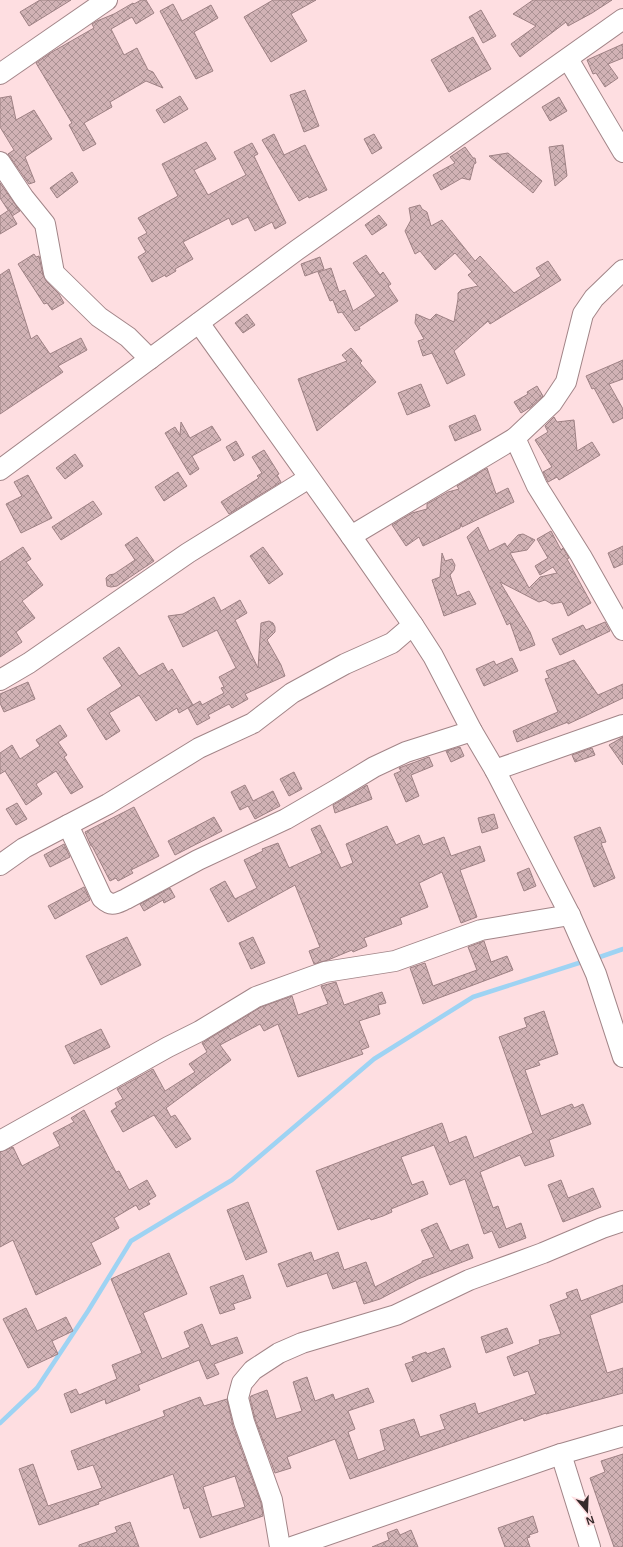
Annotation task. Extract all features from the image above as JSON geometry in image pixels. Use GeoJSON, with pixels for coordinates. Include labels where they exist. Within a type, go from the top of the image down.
{"type":"FeatureCollection","features":[{"type":"Feature","properties":{"kind":"street"},"geometry":{"type":"LineString","coordinates":[[0,74],[108,0]]}},
{"type":"Feature","properties":{"kind":"street"},"geometry":{"type":"LineString","coordinates":[[0,470],[20,457],[297,250],[623,19]]}},
{"type":"Feature","properties":{"kind":"street"},"geometry":{"type":"LineString","coordinates":[[568,59],[623,152]]}},
{"type":"Feature","properties":{"kind":"street"},"geometry":{"type":"LineString","coordinates":[[0,162],[24,198],[45,224],[54,273],[99,317],[128,338],[150,359]]}},
{"type":"Feature","properties":{"kind":"street"},"geometry":{"type":"LineString","coordinates":[[351,536],[515,438],[552,402],[566,382],[583,314],[594,298],[621,274]]}},
{"type":"Feature","properties":{"kind":"street"},"geometry":{"type":"LineString","coordinates":[[199,323],[351,536],[433,656],[495,770],[570,915],[596,974],[623,1057]]}},
{"type":"Feature","properties":{"kind":"street"},"geometry":{"type":"LineString","coordinates":[[515,438],[537,486],[581,556],[623,630]]}},
{"type":"Feature","properties":{"kind":"street"},"geometry":{"type":"LineString","coordinates":[[0,680],[29,663],[188,553],[309,478]]}},
{"type":"Feature","properties":{"kind":"street"},"geometry":{"type":"LineString","coordinates":[[0,865],[24,848],[108,804],[199,748],[253,723],[292,693],[345,664],[392,643],[413,625]]}},
{"type":"Feature","properties":{"kind":"street"},"geometry":{"type":"LineString","coordinates":[[495,770],[623,725]]}},
{"type":"Feature","properties":{"kind":"street"},"geometry":{"type":"LineString","coordinates":[[68,825],[102,898],[108,903],[114,904],[198,860],[286,819],[374,767],[406,752],[472,730]]}},
{"type":"Feature","properties":{"kind":"street"},"geometry":{"type":"LineString","coordinates":[[0,1141],[168,1047],[200,1031],[256,997],[325,972],[395,961],[481,930],[570,915]]}},
{"type":"Feature","properties":{"kind":"street"},"geometry":{"type":"LineString","coordinates":[[280,1547],[272,1500],[244,1422],[238,1398],[242,1384],[253,1370],[279,1353],[302,1344],[396,1315],[469,1280],[602,1228],[623,1222]]}},
{"type":"Feature","properties":{"kind":"street"},"geometry":{"type":"LineString","coordinates":[[292,1547],[561,1454],[623,1436]]}},
{"type":"Feature","properties":{"kind":"street"},"geometry":{"type":"LineString","coordinates":[[561,1454],[590,1547]]}},
{"type":"Feature","properties":{"kind":"building"},"geometry":{"type":"Polygon","coordinates":[[[40,0],[71,0],[29,26],[20,12],[40,0]]]}},
{"type":"Feature","properties":{"kind":"building"},"geometry":{"type":"Polygon","coordinates":[[[141,0],[146,0],[154,13],[136,24],[132,17],[111,29],[124,55],[137,48],[148,70],[153,72],[163,88],[146,81],[110,102],[112,107],[84,123],[96,144],[83,151],[69,125],[72,123],[36,63],[94,28],[92,24],[97,21],[141,0]]]}},
{"type":"Feature","properties":{"kind":"building"},"geometry":{"type":"Polygon","coordinates":[[[273,0],[316,0],[291,14],[307,41],[271,62],[244,17],[273,0]]]}},
{"type":"Feature","properties":{"kind":"building"},"geometry":{"type":"Polygon","coordinates":[[[533,0],[612,0],[568,26],[566,22],[520,57],[511,44],[536,26],[513,14],[533,0]]]}},
{"type":"Feature","properties":{"kind":"building"},"geometry":{"type":"Polygon","coordinates":[[[173,4],[182,21],[211,5],[218,18],[194,32],[213,71],[196,79],[160,11],[173,4]]]}},
{"type":"Feature","properties":{"kind":"building"},"geometry":{"type":"Polygon","coordinates":[[[481,10],[496,36],[483,43],[469,17],[481,10]]]}},
{"type":"Feature","properties":{"kind":"building"},"geometry":{"type":"Polygon","coordinates":[[[473,37],[491,69],[449,92],[431,60],[473,37]]]}},
{"type":"Feature","properties":{"kind":"building"},"geometry":{"type":"Polygon","coordinates":[[[623,44],[623,58],[608,64],[618,78],[605,87],[596,73],[593,74],[587,60],[623,44]]]}},
{"type":"Feature","properties":{"kind":"building"},"geometry":{"type":"Polygon","coordinates":[[[305,90],[319,126],[304,132],[290,95],[305,90]]]}},
{"type":"Feature","properties":{"kind":"building"},"geometry":{"type":"Polygon","coordinates":[[[11,96],[16,120],[34,110],[52,139],[25,157],[35,182],[29,184],[8,154],[14,150],[0,127],[0,98],[11,96]]]}},
{"type":"Feature","properties":{"kind":"building"},"geometry":{"type":"Polygon","coordinates":[[[180,96],[188,109],[164,123],[156,110],[180,96]]]}},
{"type":"Feature","properties":{"kind":"building"},"geometry":{"type":"Polygon","coordinates":[[[559,97],[567,111],[550,121],[542,107],[559,97]]]}},
{"type":"Feature","properties":{"kind":"building"},"geometry":{"type":"Polygon","coordinates":[[[274,134],[284,155],[305,145],[327,190],[309,198],[308,196],[299,201],[262,140],[274,134]]]}},
{"type":"Feature","properties":{"kind":"building"},"geometry":{"type":"Polygon","coordinates":[[[374,134],[382,148],[372,154],[364,139],[374,134]]]}},
{"type":"Feature","properties":{"kind":"building"},"geometry":{"type":"Polygon","coordinates":[[[206,142],[216,159],[194,170],[208,195],[246,175],[234,152],[252,143],[258,154],[254,156],[286,223],[275,229],[272,222],[255,231],[248,217],[232,225],[229,218],[183,242],[193,259],[175,269],[176,271],[166,277],[165,275],[152,282],[138,257],[146,252],[138,238],[147,233],[138,218],[178,196],[162,164],[206,142]]]}},
{"type":"Feature","properties":{"kind":"building"},"geometry":{"type":"Polygon","coordinates":[[[563,145],[567,176],[555,186],[549,147],[563,145]]]}},
{"type":"Feature","properties":{"kind":"building"},"geometry":{"type":"Polygon","coordinates":[[[465,147],[473,158],[475,158],[476,163],[474,164],[470,180],[462,178],[441,190],[433,175],[455,163],[450,157],[465,147]]]}},
{"type":"Feature","properties":{"kind":"building"},"geometry":{"type":"Polygon","coordinates":[[[508,153],[542,181],[533,193],[489,156],[508,153]]]}},
{"type":"Feature","properties":{"kind":"building"},"geometry":{"type":"Polygon","coordinates":[[[72,172],[78,182],[57,198],[50,188],[72,172]]]}},
{"type":"Feature","properties":{"kind":"building"},"geometry":{"type":"Polygon","coordinates":[[[0,183],[20,211],[12,216],[0,198],[0,183]]]}},
{"type":"Feature","properties":{"kind":"building"},"geometry":{"type":"Polygon","coordinates":[[[420,205],[422,209],[427,212],[431,226],[442,220],[475,261],[480,256],[514,293],[541,276],[536,268],[548,261],[561,280],[490,324],[488,321],[454,351],[465,375],[447,384],[432,353],[423,356],[418,341],[424,339],[415,323],[416,314],[430,320],[436,314],[454,322],[458,293],[461,290],[478,286],[468,275],[472,272],[455,253],[435,270],[420,251],[415,254],[405,231],[411,220],[409,208],[420,205]]]}},
{"type":"Feature","properties":{"kind":"building"},"geometry":{"type":"Polygon","coordinates":[[[9,210],[17,224],[0,234],[0,216],[9,210]]]}},
{"type":"Feature","properties":{"kind":"building"},"geometry":{"type":"Polygon","coordinates":[[[379,215],[387,225],[372,235],[365,225],[379,215]]]}},
{"type":"Feature","properties":{"kind":"building"},"geometry":{"type":"Polygon","coordinates":[[[34,254],[36,257],[39,256],[43,275],[46,281],[59,294],[64,303],[52,310],[47,303],[44,304],[18,264],[34,254]]]}},
{"type":"Feature","properties":{"kind":"building"},"geometry":{"type":"Polygon","coordinates":[[[366,255],[380,275],[383,272],[391,284],[388,286],[398,301],[359,327],[360,329],[355,331],[342,312],[338,313],[333,300],[330,301],[318,272],[331,268],[339,292],[345,290],[353,311],[376,296],[353,263],[366,255]]]}},
{"type":"Feature","properties":{"kind":"building"},"geometry":{"type":"Polygon","coordinates":[[[320,257],[324,269],[305,276],[301,264],[320,257]]]}},
{"type":"Feature","properties":{"kind":"building"},"geometry":{"type":"Polygon","coordinates":[[[9,269],[31,339],[37,335],[50,354],[81,338],[87,350],[58,366],[63,372],[0,414],[0,275],[9,269]]]}},
{"type":"Feature","properties":{"kind":"building"},"geometry":{"type":"Polygon","coordinates":[[[247,314],[255,325],[243,333],[235,323],[247,314]]]}},
{"type":"Feature","properties":{"kind":"building"},"geometry":{"type":"Polygon","coordinates":[[[351,348],[362,361],[360,363],[376,382],[317,431],[298,379],[347,361],[342,355],[351,348]]]}},
{"type":"Feature","properties":{"kind":"building"},"geometry":{"type":"Polygon","coordinates":[[[623,360],[623,379],[609,384],[623,409],[623,418],[613,423],[594,388],[592,389],[586,376],[623,360]]]}},
{"type":"Feature","properties":{"kind":"building"},"geometry":{"type":"Polygon","coordinates":[[[421,384],[430,406],[407,415],[398,393],[421,384]]]}},
{"type":"Feature","properties":{"kind":"building"},"geometry":{"type":"Polygon","coordinates":[[[537,386],[543,396],[531,407],[521,413],[514,402],[528,394],[527,392],[537,386]]]}},
{"type":"Feature","properties":{"kind":"building"},"geometry":{"type":"Polygon","coordinates":[[[475,415],[481,430],[455,441],[449,426],[475,415]]]}},
{"type":"Feature","properties":{"kind":"building"},"geometry":{"type":"Polygon","coordinates":[[[554,417],[557,422],[574,420],[577,451],[592,442],[600,455],[559,480],[557,477],[548,482],[543,472],[552,467],[535,440],[548,432],[545,426],[554,417]]]}},
{"type":"Feature","properties":{"kind":"building"},"geometry":{"type":"Polygon","coordinates":[[[181,422],[190,438],[212,426],[221,440],[192,456],[199,469],[190,475],[165,433],[175,427],[180,435],[181,422]]]}},
{"type":"Feature","properties":{"kind":"building"},"geometry":{"type":"Polygon","coordinates":[[[236,441],[244,455],[234,461],[226,447],[236,441]]]}},
{"type":"Feature","properties":{"kind":"building"},"geometry":{"type":"Polygon","coordinates":[[[264,450],[279,474],[277,475],[281,482],[229,514],[221,502],[259,478],[257,476],[262,473],[252,457],[264,450]]]}},
{"type":"Feature","properties":{"kind":"building"},"geometry":{"type":"Polygon","coordinates":[[[75,454],[83,466],[65,479],[56,468],[75,454]]]}},
{"type":"Feature","properties":{"kind":"building"},"geometry":{"type":"Polygon","coordinates":[[[487,468],[496,494],[508,488],[514,502],[462,527],[461,523],[460,528],[423,546],[419,537],[406,546],[392,525],[412,513],[427,509],[427,504],[448,492],[459,489],[457,486],[487,468]]]}},
{"type":"Feature","properties":{"kind":"building"},"geometry":{"type":"Polygon","coordinates":[[[178,472],[187,486],[164,501],[155,487],[178,472]]]}},
{"type":"Feature","properties":{"kind":"building"},"geometry":{"type":"Polygon","coordinates":[[[28,475],[52,518],[21,533],[6,504],[22,496],[14,482],[28,475]]]}},
{"type":"Feature","properties":{"kind":"building"},"geometry":{"type":"Polygon","coordinates":[[[93,501],[102,514],[61,540],[52,527],[93,501]]]}},
{"type":"Feature","properties":{"kind":"building"},"geometry":{"type":"Polygon","coordinates":[[[478,527],[489,551],[505,543],[507,547],[518,535],[523,534],[535,540],[527,550],[510,553],[529,588],[540,577],[557,573],[553,567],[540,575],[535,566],[548,558],[537,539],[551,531],[561,550],[563,548],[569,558],[567,559],[591,603],[568,616],[562,602],[552,604],[545,600],[539,602],[500,582],[530,632],[535,645],[520,651],[510,623],[507,625],[467,537],[478,527]]]}},
{"type":"Feature","properties":{"kind":"building"},"geometry":{"type":"Polygon","coordinates":[[[137,537],[154,561],[117,586],[107,586],[106,578],[109,575],[114,574],[135,560],[125,545],[137,537]]]}},
{"type":"Feature","properties":{"kind":"building"},"geometry":{"type":"Polygon","coordinates":[[[623,546],[623,564],[614,568],[608,553],[623,546]]]}},
{"type":"Feature","properties":{"kind":"building"},"geometry":{"type":"Polygon","coordinates":[[[23,547],[31,559],[26,562],[43,585],[22,601],[35,618],[16,632],[22,642],[0,657],[0,562],[23,547]]]}},
{"type":"Feature","properties":{"kind":"building"},"geometry":{"type":"Polygon","coordinates":[[[263,547],[283,574],[269,584],[250,556],[263,547]]]}},
{"type":"Feature","properties":{"kind":"building"},"geometry":{"type":"Polygon","coordinates":[[[442,553],[445,561],[452,559],[455,565],[454,570],[450,575],[457,596],[469,591],[476,604],[444,616],[432,580],[440,577],[442,553]]]}},
{"type":"Feature","properties":{"kind":"building"},"geometry":{"type":"Polygon","coordinates":[[[214,597],[221,611],[240,600],[247,613],[235,620],[258,668],[261,623],[269,621],[273,623],[275,632],[267,640],[281,665],[285,676],[245,694],[248,699],[232,708],[229,704],[208,715],[210,718],[197,725],[188,708],[200,701],[202,705],[224,693],[221,688],[224,687],[219,677],[236,668],[217,630],[183,647],[168,616],[183,614],[214,597]]]}},
{"type":"Feature","properties":{"kind":"building"},"geometry":{"type":"Polygon","coordinates":[[[605,622],[610,631],[560,655],[552,639],[583,625],[586,630],[605,622]]]}},
{"type":"Feature","properties":{"kind":"building"},"geometry":{"type":"Polygon","coordinates":[[[119,647],[139,676],[163,663],[168,672],[172,669],[193,705],[179,713],[177,708],[156,721],[139,695],[109,713],[120,731],[106,740],[87,709],[122,686],[103,658],[119,647]]]}},
{"type":"Feature","properties":{"kind":"building"},"geometry":{"type":"Polygon","coordinates":[[[512,658],[518,671],[484,686],[476,669],[494,661],[496,665],[512,658]]]}},
{"type":"Feature","properties":{"kind":"building"},"geometry":{"type":"Polygon","coordinates":[[[574,660],[598,695],[623,684],[623,698],[568,724],[568,722],[517,742],[513,731],[558,712],[545,679],[549,678],[546,671],[574,660]]]}},
{"type":"Feature","properties":{"kind":"building"},"geometry":{"type":"Polygon","coordinates":[[[28,682],[35,699],[4,712],[0,703],[0,694],[28,682]]]}},
{"type":"Feature","properties":{"kind":"building"},"geometry":{"type":"Polygon","coordinates":[[[60,725],[67,736],[58,742],[67,755],[64,757],[83,787],[71,794],[56,771],[36,784],[42,794],[26,805],[5,771],[0,774],[0,753],[12,745],[20,759],[40,746],[36,740],[60,725]]]}},
{"type":"Feature","properties":{"kind":"building"},"geometry":{"type":"Polygon","coordinates":[[[623,737],[623,765],[609,745],[623,737]]]}},
{"type":"Feature","properties":{"kind":"building"},"geometry":{"type":"Polygon","coordinates":[[[460,747],[464,756],[451,762],[446,751],[460,747]]]}},
{"type":"Feature","properties":{"kind":"building"},"geometry":{"type":"Polygon","coordinates":[[[592,748],[595,755],[575,762],[572,755],[592,748]]]}},
{"type":"Feature","properties":{"kind":"building"},"geometry":{"type":"Polygon","coordinates":[[[429,757],[433,766],[411,775],[419,796],[406,802],[394,774],[401,771],[399,768],[429,757]]]}},
{"type":"Feature","properties":{"kind":"building"},"geometry":{"type":"Polygon","coordinates":[[[294,772],[302,789],[289,796],[280,779],[294,772]]]}},
{"type":"Feature","properties":{"kind":"building"},"geometry":{"type":"Polygon","coordinates":[[[245,785],[253,801],[273,791],[280,806],[255,819],[248,806],[240,810],[231,792],[245,785]]]}},
{"type":"Feature","properties":{"kind":"building"},"geometry":{"type":"Polygon","coordinates":[[[367,785],[372,799],[335,813],[333,805],[367,785]]]}},
{"type":"Feature","properties":{"kind":"building"},"geometry":{"type":"Polygon","coordinates":[[[17,803],[27,819],[16,825],[6,809],[17,803]]]}},
{"type":"Feature","properties":{"kind":"building"},"geometry":{"type":"Polygon","coordinates":[[[134,807],[159,856],[131,870],[133,873],[118,881],[116,878],[110,881],[85,832],[134,807]]]}},
{"type":"Feature","properties":{"kind":"building"},"geometry":{"type":"Polygon","coordinates":[[[494,814],[498,828],[482,833],[478,818],[494,814]]]}},
{"type":"Feature","properties":{"kind":"building"},"geometry":{"type":"Polygon","coordinates":[[[214,817],[222,831],[175,855],[168,841],[214,817]]]}},
{"type":"Feature","properties":{"kind":"building"},"geometry":{"type":"Polygon","coordinates":[[[320,825],[341,868],[353,863],[346,844],[387,826],[396,845],[419,835],[423,845],[444,837],[451,856],[480,846],[485,861],[460,870],[477,917],[461,923],[442,872],[419,883],[428,907],[400,918],[402,924],[364,938],[367,946],[314,964],[309,951],[320,947],[295,885],[228,922],[210,889],[225,881],[235,899],[257,888],[244,860],[263,851],[262,849],[278,843],[289,868],[322,853],[311,829],[320,825]]]}},
{"type":"Feature","properties":{"kind":"building"},"geometry":{"type":"Polygon","coordinates":[[[600,827],[606,842],[601,843],[615,878],[594,887],[574,837],[600,827]]]}},
{"type":"Feature","properties":{"kind":"building"},"geometry":{"type":"Polygon","coordinates":[[[64,844],[70,857],[50,867],[44,855],[64,844]]]}},
{"type":"Feature","properties":{"kind":"building"},"geometry":{"type":"Polygon","coordinates":[[[529,868],[536,886],[524,891],[517,873],[529,868]]]}},
{"type":"Feature","properties":{"kind":"building"},"geometry":{"type":"Polygon","coordinates":[[[84,887],[90,900],[55,919],[48,906],[84,887]]]}},
{"type":"Feature","properties":{"kind":"building"},"geometry":{"type":"Polygon","coordinates":[[[170,888],[175,897],[164,903],[163,900],[144,911],[140,904],[170,888]]]}},
{"type":"Feature","properties":{"kind":"building"},"geometry":{"type":"Polygon","coordinates":[[[127,937],[141,965],[101,985],[86,956],[127,937]]]}},
{"type":"Feature","properties":{"kind":"building"},"geometry":{"type":"Polygon","coordinates":[[[253,937],[265,963],[251,969],[239,943],[253,937]]]}},
{"type":"Feature","properties":{"kind":"building"},"geometry":{"type":"Polygon","coordinates":[[[484,941],[491,962],[507,956],[513,970],[423,1004],[410,968],[425,963],[433,986],[477,970],[468,947],[484,941]]]}},
{"type":"Feature","properties":{"kind":"building"},"geometry":{"type":"Polygon","coordinates":[[[336,982],[344,1005],[382,992],[386,1003],[378,1005],[380,1014],[359,1021],[369,1047],[361,1050],[363,1054],[298,1077],[278,1024],[264,1031],[260,1024],[220,1045],[231,1060],[166,1108],[171,1117],[175,1115],[191,1139],[176,1148],[154,1115],[123,1132],[111,1111],[117,1107],[115,1103],[123,1099],[117,1089],[153,1069],[165,1091],[195,1072],[189,1064],[207,1052],[202,1043],[261,1007],[292,996],[298,1015],[328,1004],[321,986],[336,982]]]}},
{"type":"Feature","properties":{"kind":"building"},"geometry":{"type":"Polygon","coordinates":[[[544,1011],[558,1054],[538,1061],[540,1065],[525,1070],[541,1116],[572,1104],[574,1108],[583,1104],[591,1124],[549,1140],[554,1156],[525,1166],[520,1155],[480,1172],[493,1208],[498,1206],[506,1229],[521,1223],[526,1238],[499,1248],[492,1231],[484,1234],[465,1179],[450,1185],[434,1145],[401,1157],[412,1185],[423,1181],[428,1194],[391,1209],[392,1212],[383,1216],[371,1220],[370,1218],[338,1230],[316,1171],[442,1123],[449,1143],[466,1136],[474,1158],[533,1133],[499,1037],[527,1027],[524,1018],[544,1011]]]}},
{"type":"Feature","properties":{"kind":"building"},"geometry":{"type":"Polygon","coordinates":[[[101,1029],[110,1047],[74,1064],[65,1046],[101,1029]]]}},
{"type":"Feature","properties":{"kind":"building"},"geometry":{"type":"Polygon","coordinates":[[[84,1110],[116,1172],[119,1171],[129,1190],[147,1180],[156,1196],[148,1201],[150,1204],[139,1210],[136,1205],[114,1218],[119,1228],[91,1243],[101,1264],[36,1295],[13,1240],[0,1247],[0,1152],[13,1147],[22,1166],[60,1146],[53,1133],[74,1122],[71,1118],[84,1110]]]}},
{"type":"Feature","properties":{"kind":"building"},"geometry":{"type":"Polygon","coordinates":[[[561,1180],[568,1198],[593,1188],[601,1207],[563,1222],[548,1185],[561,1180]]]}},
{"type":"Feature","properties":{"kind":"building"},"geometry":{"type":"Polygon","coordinates":[[[248,1202],[267,1252],[246,1260],[227,1210],[248,1202]]]}},
{"type":"Feature","properties":{"kind":"building"},"geometry":{"type":"Polygon","coordinates":[[[437,1223],[450,1251],[468,1244],[473,1258],[418,1279],[380,1299],[364,1304],[356,1281],[333,1289],[327,1273],[287,1287],[278,1264],[311,1252],[314,1261],[338,1252],[344,1270],[366,1262],[375,1287],[422,1263],[422,1261],[434,1257],[421,1230],[437,1223]]]}},
{"type":"Feature","properties":{"kind":"building"},"geometry":{"type":"Polygon","coordinates":[[[169,1253],[187,1294],[143,1313],[162,1359],[190,1347],[184,1332],[202,1324],[211,1346],[237,1337],[243,1353],[214,1364],[219,1374],[207,1379],[199,1360],[138,1385],[140,1390],[106,1404],[105,1399],[71,1413],[64,1394],[76,1389],[79,1395],[117,1379],[112,1365],[142,1353],[111,1279],[169,1253]]]}},
{"type":"Feature","properties":{"kind":"building"},"geometry":{"type":"Polygon","coordinates":[[[243,1275],[251,1298],[233,1304],[235,1309],[220,1314],[210,1287],[243,1275]]]}},
{"type":"Feature","properties":{"kind":"building"},"geometry":{"type":"Polygon","coordinates":[[[623,1285],[623,1302],[590,1315],[607,1373],[623,1368],[623,1393],[546,1413],[524,1421],[523,1418],[350,1479],[335,1439],[287,1457],[291,1468],[275,1473],[255,1419],[250,1398],[251,1396],[267,1390],[276,1419],[302,1411],[293,1382],[307,1377],[315,1401],[333,1394],[335,1400],[368,1388],[374,1402],[348,1411],[355,1429],[348,1432],[358,1460],[385,1450],[380,1430],[414,1419],[420,1437],[445,1429],[440,1415],[475,1403],[478,1414],[536,1394],[528,1371],[514,1376],[507,1357],[540,1344],[539,1340],[561,1334],[550,1305],[568,1298],[566,1293],[577,1289],[581,1301],[623,1285]]]}},
{"type":"Feature","properties":{"kind":"building"},"geometry":{"type":"Polygon","coordinates":[[[26,1308],[37,1331],[66,1317],[73,1331],[52,1341],[58,1354],[28,1368],[3,1319],[26,1308]]]}},
{"type":"Feature","properties":{"kind":"building"},"geometry":{"type":"Polygon","coordinates":[[[507,1328],[513,1343],[486,1353],[481,1337],[507,1328]]]}},
{"type":"Feature","properties":{"kind":"building"},"geometry":{"type":"Polygon","coordinates":[[[444,1348],[451,1367],[412,1382],[405,1364],[414,1361],[412,1357],[444,1348]]]}},
{"type":"Feature","properties":{"kind":"building"},"geometry":{"type":"Polygon","coordinates":[[[200,1397],[204,1406],[227,1399],[233,1426],[261,1503],[263,1516],[200,1538],[189,1507],[184,1509],[173,1474],[98,1502],[99,1504],[39,1525],[19,1469],[33,1464],[48,1506],[102,1488],[93,1465],[78,1470],[71,1451],[165,1416],[163,1411],[200,1397]],[[235,1476],[203,1487],[212,1517],[245,1507],[235,1476]]]}},
{"type":"Feature","properties":{"kind":"building"},"geometry":{"type":"Polygon","coordinates":[[[623,1454],[623,1547],[614,1547],[590,1478],[605,1472],[601,1461],[623,1454]]]}},
{"type":"Feature","properties":{"kind":"building"},"geometry":{"type":"Polygon","coordinates":[[[533,1516],[538,1532],[529,1535],[530,1537],[527,1538],[530,1547],[505,1547],[498,1528],[533,1516]]]}},
{"type":"Feature","properties":{"kind":"building"},"geometry":{"type":"Polygon","coordinates":[[[130,1522],[139,1547],[79,1547],[79,1545],[117,1532],[115,1527],[130,1522]]]}},
{"type":"Feature","properties":{"kind":"building"},"geometry":{"type":"Polygon","coordinates":[[[397,1529],[400,1535],[411,1530],[418,1547],[372,1547],[389,1540],[387,1533],[397,1529]]]}},
{"type":"Feature","properties":{"kind":"waterway"},"geometry":{"type":"LineString","coordinates":[[594,959],[623,949]]}},
{"type":"Feature","properties":{"kind":"waterway"},"geometry":{"type":"LineString","coordinates":[[0,1423],[37,1388],[88,1311],[131,1241],[232,1180],[374,1059],[473,997],[585,961]]}}]}
